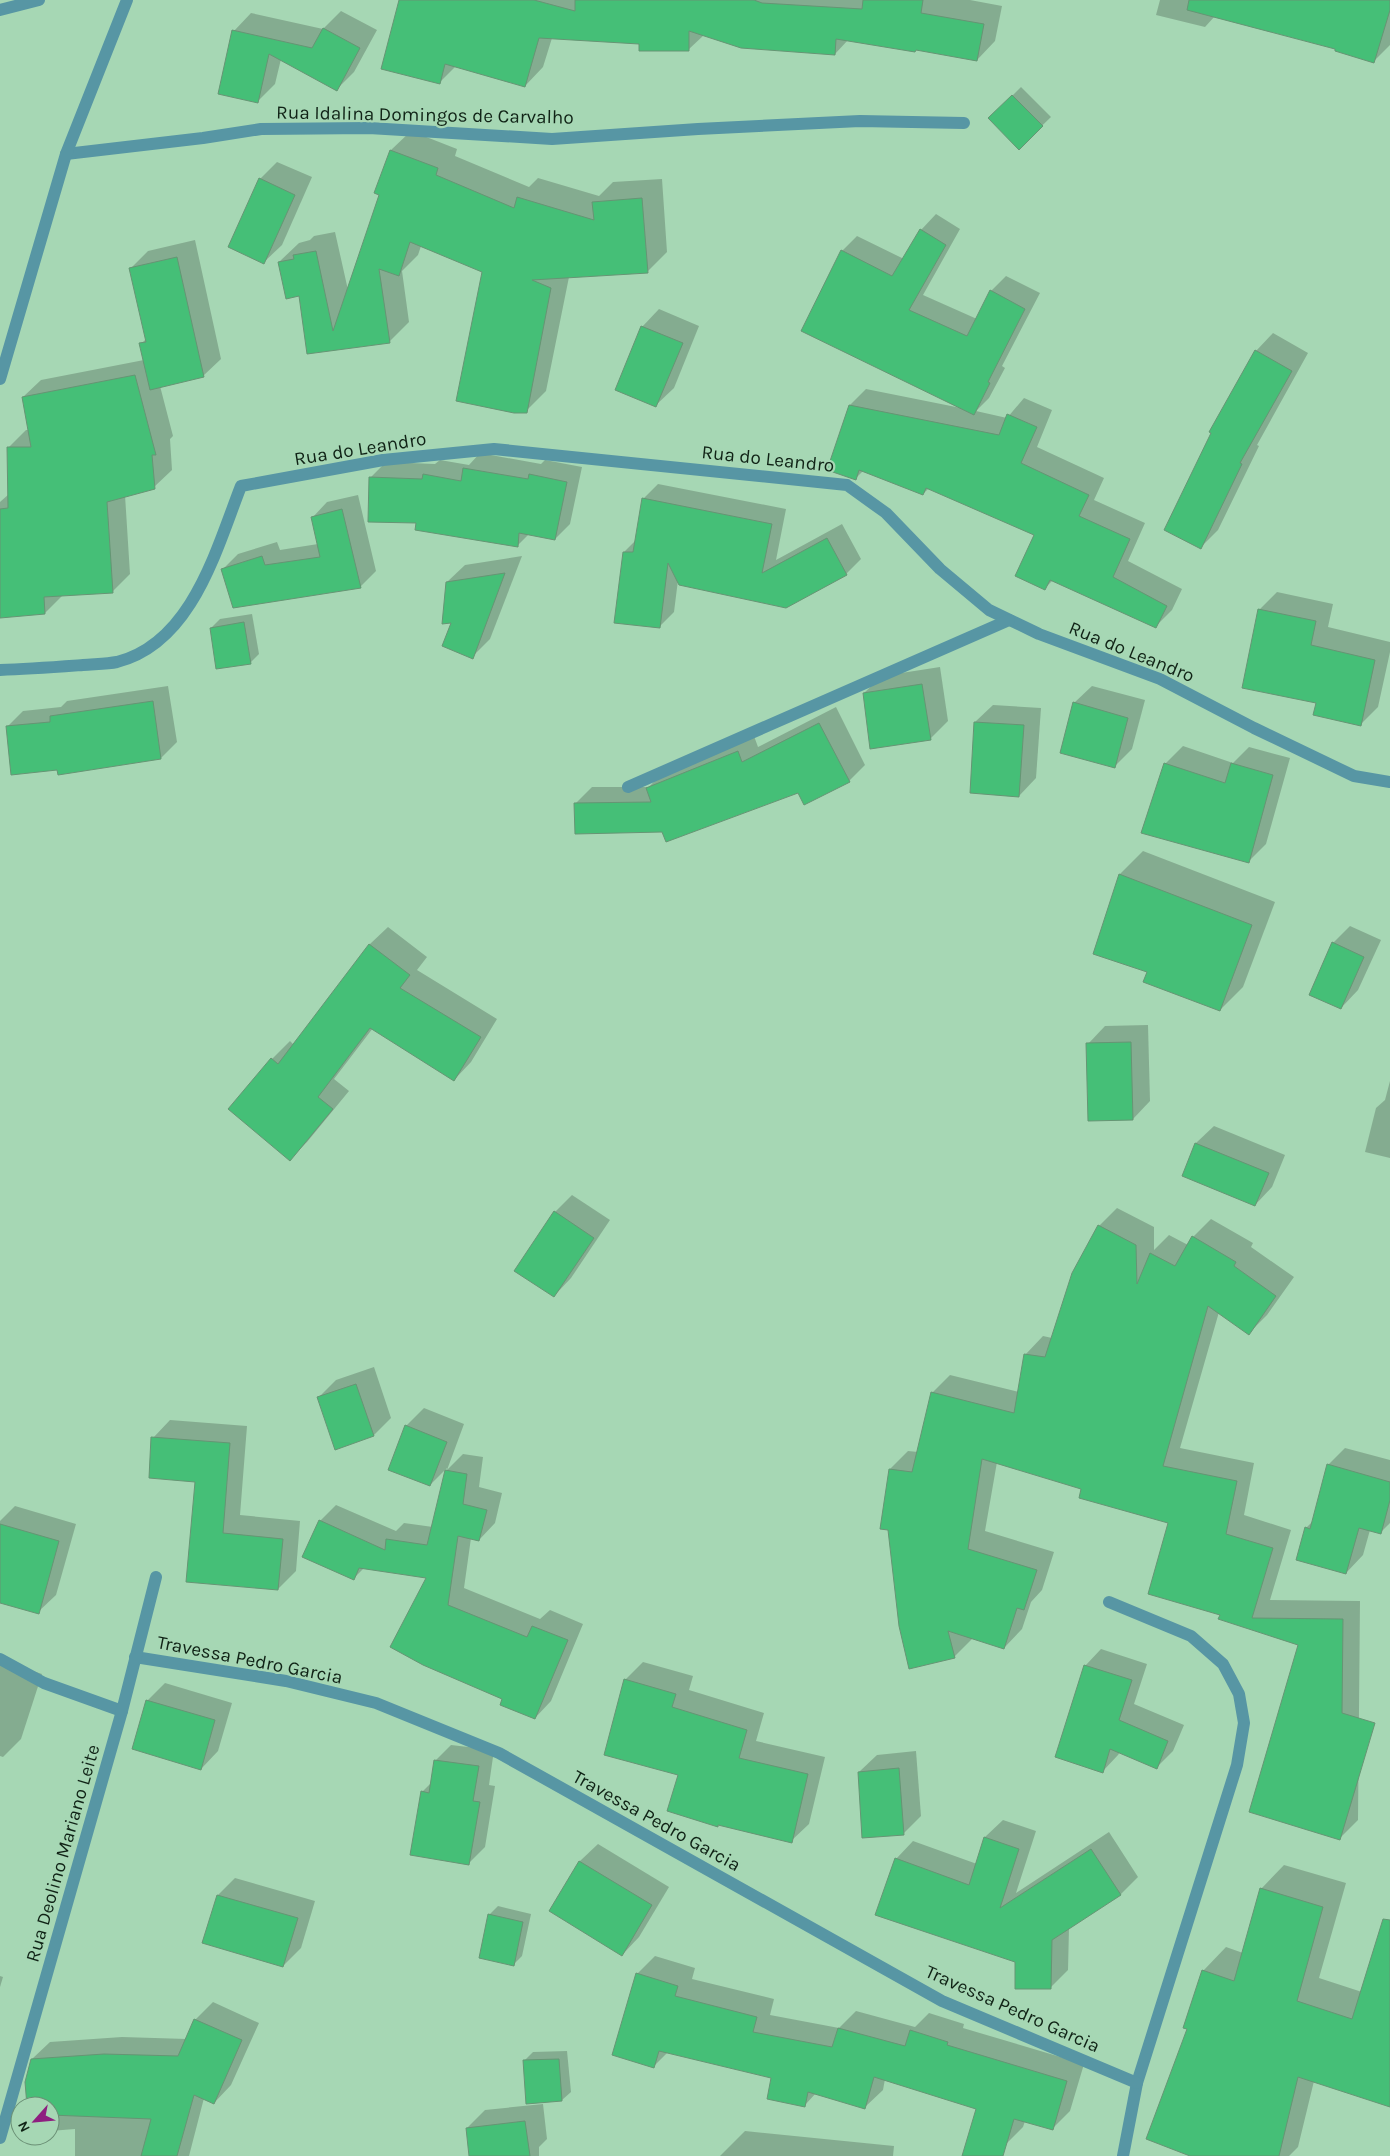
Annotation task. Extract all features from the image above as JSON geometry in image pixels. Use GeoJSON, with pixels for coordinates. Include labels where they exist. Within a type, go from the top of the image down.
{"type":"FeatureCollection","features":[{"type":"Feature","properties":{"kind":"street"},"geometry":{"type":"LineString","coordinates":[[0,10],[39,0]]}},
{"type":"Feature","properties":{"kind":"street"},"geometry":{"type":"LineString","coordinates":[[0,379],[66,154],[127,0]]}},
{"type":"Feature","properties":{"kind":"street","name":"Rua Idalina Domingos de Carvalho"},"geometry":{"type":"LineString","coordinates":[[66,154],[261,130],[369,128],[552,139],[851,121],[964,122]]}},
{"type":"Feature","properties":{"kind":"street","name":"Rua do Leandro"},"geometry":{"type":"LineString","coordinates":[[0,670],[117,662],[138,654],[157,643],[186,612],[214,556],[241,486],[383,460],[494,449],[847,485],[886,513],[940,569],[989,610],[1039,634],[1160,679],[1254,728],[1354,776],[1390,782]]}},
{"type":"Feature","properties":{"kind":"street"},"geometry":{"type":"LineString","coordinates":[[628,787],[1009,620]]}},
{"type":"Feature","properties":{"kind":"street","name":"Rua Deolino Mariano Leite"},"geometry":{"type":"LineString","coordinates":[[0,2138],[122,1710],[156,1578]]}},
{"type":"Feature","properties":{"kind":"street"},"geometry":{"type":"LineString","coordinates":[[1109,1602],[1191,1636],[1223,1664],[1239,1694],[1244,1723],[1237,1765],[1137,2083],[1123,2156]]}},
{"type":"Feature","properties":{"kind":"street","name":"Travessa Pedro Garcia"},"geometry":{"type":"LineString","coordinates":[[135,1657],[286,1681],[376,1703],[499,1753],[942,2001],[1137,2083]]}},
{"type":"Feature","properties":{"kind":"street"},"geometry":{"type":"LineString","coordinates":[[0,1659],[44,1683],[122,1710]]}},
{"type":"Feature","properties":{"kind":"building"},"geometry":{"type":"Polygon","coordinates":[[[399,0],[534,0],[575,11],[575,0],[754,0],[762,3],[862,9],[863,0],[923,0],[921,13],[984,24],[977,61],[836,39],[835,55],[741,48],[689,31],[689,51],[639,51],[639,44],[539,38],[525,87],[445,64],[440,84],[381,69],[399,0]]]}},
{"type":"Feature","properties":{"kind":"building"},"geometry":{"type":"Polygon","coordinates":[[[1189,0],[1390,0],[1390,10],[1374,63],[1335,51],[1335,49],[1187,10],[1189,0]]]}},
{"type":"Feature","properties":{"kind":"building"},"geometry":{"type":"Polygon","coordinates":[[[323,28],[360,48],[337,91],[269,54],[258,103],[218,94],[232,30],[312,48],[323,28]]]}},
{"type":"Feature","properties":{"kind":"building"},"geometry":{"type":"Polygon","coordinates":[[[1012,95],[1043,126],[1019,150],[988,118],[1012,95]]]}},
{"type":"Feature","properties":{"kind":"building"},"geometry":{"type":"Polygon","coordinates":[[[390,150],[438,168],[436,175],[514,208],[517,197],[594,220],[592,202],[642,198],[648,273],[532,280],[551,288],[527,413],[514,413],[456,401],[482,272],[410,242],[399,276],[379,269],[390,343],[307,354],[299,296],[286,299],[278,262],[294,259],[293,255],[316,251],[333,331],[379,195],[374,193],[390,150]]]}},
{"type":"Feature","properties":{"kind":"building"},"geometry":{"type":"Polygon","coordinates":[[[259,178],[295,195],[264,264],[228,247],[259,178]]]}},
{"type":"Feature","properties":{"kind":"building"},"geometry":{"type":"Polygon","coordinates":[[[920,229],[946,245],[909,310],[967,336],[990,290],[1025,309],[988,382],[990,383],[974,415],[801,331],[841,250],[892,276],[920,229]]]}},
{"type":"Feature","properties":{"kind":"building"},"geometry":{"type":"Polygon","coordinates":[[[177,257],[204,377],[150,390],[139,343],[146,342],[129,268],[177,257]]]}},
{"type":"Feature","properties":{"kind":"building"},"geometry":{"type":"Polygon","coordinates":[[[641,326],[683,343],[656,407],[615,390],[641,326]]]}},
{"type":"Feature","properties":{"kind":"building"},"geometry":{"type":"Polygon","coordinates":[[[1255,350],[1292,371],[1240,463],[1242,464],[1201,549],[1164,530],[1211,433],[1209,432],[1255,350]]]}},
{"type":"Feature","properties":{"kind":"building"},"geometry":{"type":"Polygon","coordinates":[[[135,375],[156,455],[152,455],[155,489],[107,502],[113,593],[44,597],[45,614],[0,618],[0,509],[8,508],[7,447],[31,447],[22,397],[135,375]]]}},
{"type":"Feature","properties":{"kind":"building"},"geometry":{"type":"Polygon","coordinates":[[[849,405],[999,435],[1007,414],[1037,427],[1021,463],[1089,495],[1079,516],[1130,539],[1113,577],[1167,606],[1156,628],[1050,580],[1045,590],[1015,576],[1034,535],[926,488],[923,495],[859,470],[856,480],[827,470],[849,405]]]}},
{"type":"Feature","properties":{"kind":"building"},"geometry":{"type":"Polygon","coordinates":[[[463,468],[528,479],[529,474],[567,482],[555,540],[519,533],[518,547],[415,530],[416,523],[368,522],[369,477],[422,479],[423,474],[461,481],[463,468]]]}},
{"type":"Feature","properties":{"kind":"building"},"geometry":{"type":"Polygon","coordinates":[[[642,498],[772,524],[762,573],[827,538],[847,575],[786,608],[679,585],[668,563],[660,628],[614,623],[623,552],[633,552],[642,498]]]}},
{"type":"Feature","properties":{"kind":"building"},"geometry":{"type":"Polygon","coordinates":[[[342,509],[361,588],[233,608],[221,569],[262,556],[265,565],[320,557],[311,517],[342,509]]]}},
{"type":"Feature","properties":{"kind":"building"},"geometry":{"type":"Polygon","coordinates":[[[505,573],[473,659],[442,646],[451,623],[442,624],[446,582],[505,573]]]}},
{"type":"Feature","properties":{"kind":"building"},"geometry":{"type":"Polygon","coordinates":[[[1258,609],[1316,621],[1311,645],[1375,660],[1361,726],[1313,715],[1316,703],[1242,688],[1258,609]]]}},
{"type":"Feature","properties":{"kind":"building"},"geometry":{"type":"Polygon","coordinates":[[[244,622],[251,664],[216,669],[210,628],[244,622]]]}},
{"type":"Feature","properties":{"kind":"building"},"geometry":{"type":"Polygon","coordinates":[[[922,684],[931,740],[870,749],[863,693],[922,684]]]}},
{"type":"Feature","properties":{"kind":"building"},"geometry":{"type":"Polygon","coordinates":[[[153,701],[161,759],[58,775],[57,770],[11,775],[6,726],[50,722],[50,716],[153,701]]]}},
{"type":"Feature","properties":{"kind":"building"},"geometry":{"type":"Polygon","coordinates":[[[1073,702],[1128,718],[1115,768],[1060,753],[1073,702]]]}},
{"type":"Feature","properties":{"kind":"building"},"geometry":{"type":"Polygon","coordinates":[[[974,722],[1024,725],[1019,797],[970,793],[974,722]]]}},
{"type":"Feature","properties":{"kind":"building"},"geometry":{"type":"Polygon","coordinates":[[[819,723],[850,782],[804,805],[798,793],[666,842],[662,832],[575,834],[574,803],[651,802],[646,788],[738,751],[742,762],[819,723]]]}},
{"type":"Feature","properties":{"kind":"building"},"geometry":{"type":"Polygon","coordinates":[[[1164,763],[1225,783],[1231,763],[1273,775],[1249,863],[1141,833],[1164,763]]]}},
{"type":"Feature","properties":{"kind":"building"},"geometry":{"type":"Polygon","coordinates":[[[1119,874],[1252,925],[1220,1011],[1143,982],[1147,972],[1093,954],[1119,874]]]}},
{"type":"Feature","properties":{"kind":"building"},"geometry":{"type":"Polygon","coordinates":[[[1332,942],[1364,957],[1341,1009],[1309,995],[1332,942]]]}},
{"type":"Feature","properties":{"kind":"building"},"geometry":{"type":"Polygon","coordinates":[[[369,944],[410,975],[400,988],[481,1037],[454,1081],[370,1028],[318,1097],[333,1109],[290,1161],[228,1109],[271,1058],[278,1064],[369,944]]]}},
{"type":"Feature","properties":{"kind":"building"},"geometry":{"type":"Polygon","coordinates":[[[1131,1042],[1133,1120],[1088,1121],[1086,1043],[1131,1042]]]}},
{"type":"Feature","properties":{"kind":"building"},"geometry":{"type":"Polygon","coordinates":[[[1195,1143],[1269,1173],[1255,1206],[1182,1176],[1195,1143]]]}},
{"type":"Feature","properties":{"kind":"building"},"geometry":{"type":"Polygon","coordinates":[[[554,1211],[594,1238],[554,1297],[514,1271],[554,1211]]]}},
{"type":"Feature","properties":{"kind":"building"},"geometry":{"type":"Polygon","coordinates":[[[1098,1225],[1136,1245],[1137,1284],[1150,1253],[1175,1266],[1192,1236],[1236,1262],[1234,1266],[1276,1296],[1249,1335],[1208,1306],[1163,1466],[1237,1481],[1226,1534],[1273,1548],[1252,1618],[1343,1619],[1342,1713],[1375,1723],[1340,1840],[1249,1812],[1298,1645],[1218,1619],[1220,1615],[1148,1594],[1168,1523],[1079,1498],[1081,1489],[982,1459],[968,1549],[1037,1570],[1024,1610],[1017,1608],[1004,1649],[948,1631],[955,1658],[909,1669],[899,1626],[888,1530],[880,1529],[889,1469],[912,1472],[931,1392],[1014,1413],[1024,1354],[1045,1357],[1072,1273],[1098,1225]]]}},
{"type":"Feature","properties":{"kind":"building"},"geometry":{"type":"Polygon","coordinates":[[[356,1384],[374,1436],[335,1450],[317,1397],[356,1384]]]}},
{"type":"Feature","properties":{"kind":"building"},"geometry":{"type":"Polygon","coordinates":[[[405,1425],[447,1442],[430,1486],[388,1470],[405,1425]]]}},
{"type":"Feature","properties":{"kind":"building"},"geometry":{"type":"Polygon","coordinates":[[[151,1437],[230,1443],[223,1533],[283,1539],[278,1590],[186,1582],[195,1482],[149,1478],[151,1437]]]}},
{"type":"Feature","properties":{"kind":"building"},"geometry":{"type":"Polygon","coordinates":[[[1327,1464],[1390,1482],[1390,1500],[1381,1534],[1359,1528],[1346,1574],[1296,1560],[1305,1527],[1310,1529],[1327,1464]]]}},
{"type":"Feature","properties":{"kind":"building"},"geometry":{"type":"Polygon","coordinates":[[[445,1470],[467,1474],[463,1504],[487,1510],[479,1541],[458,1536],[448,1605],[527,1637],[532,1626],[568,1640],[535,1719],[500,1705],[502,1699],[423,1665],[390,1647],[426,1578],[359,1568],[354,1580],[302,1557],[319,1520],[385,1550],[386,1539],[427,1545],[445,1470]]]}},
{"type":"Feature","properties":{"kind":"building"},"geometry":{"type":"Polygon","coordinates":[[[0,1524],[59,1541],[39,1614],[0,1603],[0,1524]]]}},
{"type":"Feature","properties":{"kind":"building"},"geometry":{"type":"Polygon","coordinates":[[[1084,1665],[1132,1680],[1119,1720],[1168,1741],[1157,1769],[1110,1749],[1103,1773],[1055,1757],[1084,1665]]]}},
{"type":"Feature","properties":{"kind":"building"},"geometry":{"type":"Polygon","coordinates":[[[624,1679],[676,1694],[672,1707],[747,1730],[739,1758],[808,1774],[792,1843],[718,1825],[718,1827],[667,1811],[678,1775],[604,1755],[624,1679]]]}},
{"type":"Feature","properties":{"kind":"building"},"geometry":{"type":"Polygon","coordinates":[[[146,1700],[215,1720],[201,1770],[132,1749],[146,1700]]]}},
{"type":"Feature","properties":{"kind":"building"},"geometry":{"type":"Polygon","coordinates":[[[434,1760],[479,1766],[473,1801],[480,1802],[469,1865],[410,1855],[421,1791],[429,1793],[434,1760]]]}},
{"type":"Feature","properties":{"kind":"building"},"geometry":{"type":"Polygon","coordinates":[[[899,1768],[904,1835],[862,1838],[858,1772],[899,1768]]]}},
{"type":"Feature","properties":{"kind":"building"},"geometry":{"type":"Polygon","coordinates":[[[984,1837],[1019,1849],[1000,1908],[1091,1849],[1121,1895],[1052,1940],[1051,1989],[1015,1989],[1015,1962],[875,1915],[895,1858],[969,1885],[984,1837]]]}},
{"type":"Feature","properties":{"kind":"building"},"geometry":{"type":"Polygon","coordinates":[[[579,1861],[652,1905],[622,1956],[549,1911],[579,1861]]]}},
{"type":"Feature","properties":{"kind":"building"},"geometry":{"type":"Polygon","coordinates":[[[1260,1888],[1323,1907],[1297,2001],[1352,2019],[1383,1919],[1390,1920],[1390,2107],[1298,2077],[1279,2156],[1190,2156],[1146,2139],[1187,2029],[1183,2028],[1202,1970],[1234,1981],[1260,1888]]]}},
{"type":"Feature","properties":{"kind":"building"},"geometry":{"type":"Polygon","coordinates":[[[217,1895],[298,1918],[283,1967],[202,1943],[217,1895]]]}},
{"type":"Feature","properties":{"kind":"building"},"geometry":{"type":"Polygon","coordinates":[[[488,1914],[523,1922],[514,1966],[479,1958],[488,1914]]]}},
{"type":"Feature","properties":{"kind":"building"},"geometry":{"type":"Polygon","coordinates":[[[636,1973],[678,1986],[675,1996],[757,2017],[753,2032],[832,2047],[838,2028],[905,2046],[910,2030],[948,2042],[947,2045],[1067,2081],[1053,2130],[1014,2119],[1003,2156],[962,2156],[976,2109],[874,2077],[865,2109],[808,2092],[805,2107],[767,2099],[771,2078],[659,2051],[654,2068],[612,2055],[636,1973]]]}},
{"type":"Feature","properties":{"kind":"building"},"geometry":{"type":"Polygon","coordinates":[[[194,2019],[242,2040],[214,2104],[194,2095],[177,2156],[141,2156],[151,2119],[60,2115],[60,2096],[26,2096],[25,2082],[31,2059],[104,2054],[178,2056],[194,2019]]]}},
{"type":"Feature","properties":{"kind":"building"},"geometry":{"type":"Polygon","coordinates":[[[559,2059],[562,2101],[526,2104],[523,2060],[559,2059]]]}},
{"type":"Feature","properties":{"kind":"building"},"geometry":{"type":"Polygon","coordinates":[[[525,2121],[530,2156],[469,2156],[466,2128],[525,2121]]]}}]}
